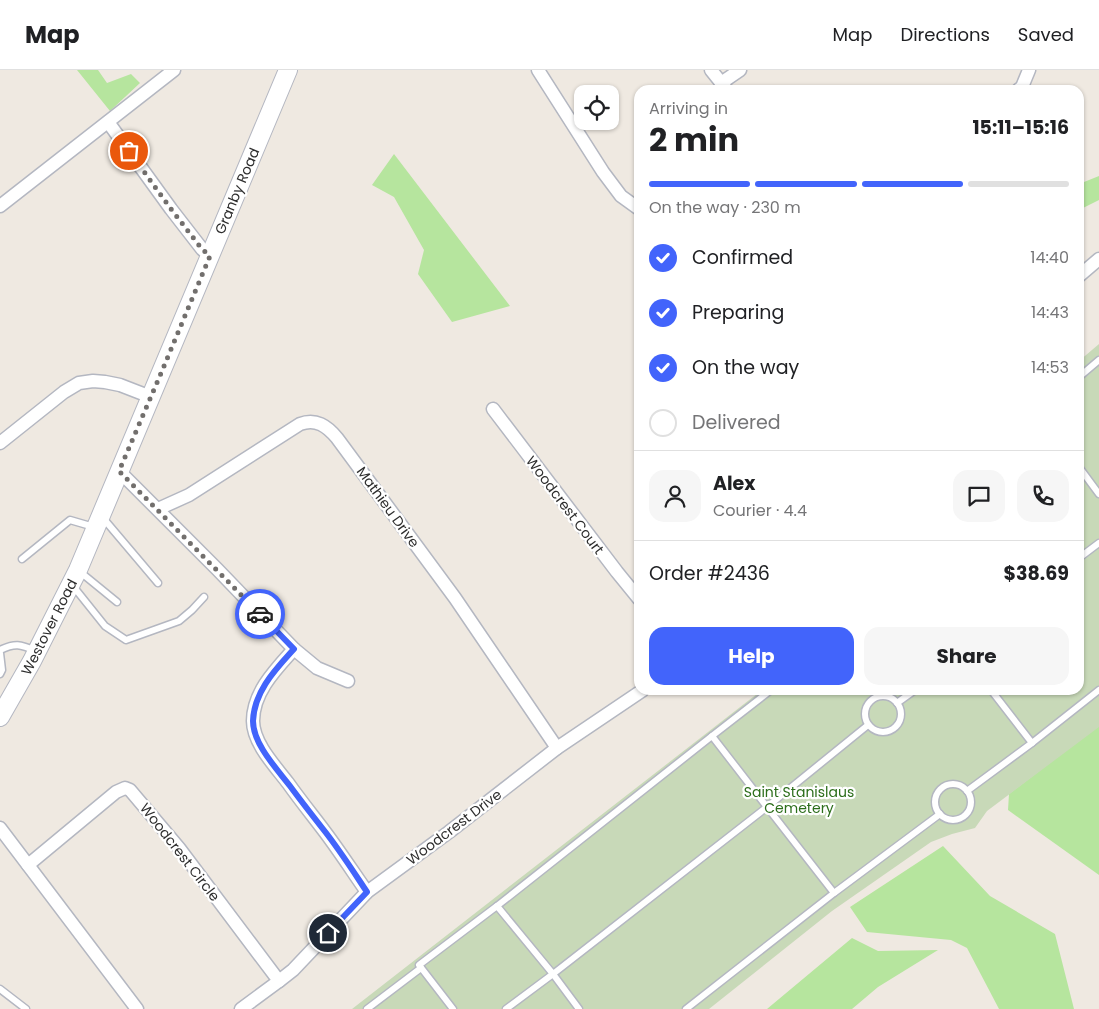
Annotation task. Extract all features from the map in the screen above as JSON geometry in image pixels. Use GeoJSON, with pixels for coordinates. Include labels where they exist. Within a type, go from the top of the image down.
{"type":"FeatureCollection","features":[{"type":"Feature","properties":{"kind":"main road","name":"Granby Road"},"geometry":{"type":"LineString","coordinates":[[96,525],[288,70]]}},
{"type":"Feature","properties":{"kind":"main road","name":"Westover Road"},"geometry":{"type":"LineString","coordinates":[[0,717],[37,651],[74,577],[96,525]]}},
{"type":"Feature","properties":{"kind":"street"},"geometry":{"type":"LineString","coordinates":[[0,206],[174,70]]}},
{"type":"Feature","properties":{"kind":"street"},"geometry":{"type":"LineString","coordinates":[[538,70],[603,172],[621,196],[634,206]]}},
{"type":"Feature","properties":{"kind":"street"},"geometry":{"type":"LineString","coordinates":[[711,70],[723,85]]}},
{"type":"Feature","properties":{"kind":"street"},"geometry":{"type":"LineString","coordinates":[[725,85],[740,70]]}},
{"type":"Feature","properties":{"kind":"street"},"geometry":{"type":"LineString","coordinates":[[1023,85],[1029,70]]}},
{"type":"Feature","properties":{"kind":"street"},"geometry":{"type":"LineString","coordinates":[[108,122],[171,209],[202,249],[210,256]]}},
{"type":"Feature","properties":{"kind":"street"},"geometry":{"type":"LineString","coordinates":[[1084,272],[1099,259]]}},
{"type":"Feature","properties":{"kind":"street"},"geometry":{"type":"LineString","coordinates":[[0,443],[64,392],[79,383],[105,382],[120,385],[151,397]]}},
{"type":"Feature","properties":{"kind":"street","name":"Woodcrest Court"},"geometry":{"type":"LineString","coordinates":[[493,410],[634,593]]}},
{"type":"Feature","properties":{"kind":"street","name":"Mathieu Drive"},"geometry":{"type":"LineString","coordinates":[[158,509],[189,495],[300,424],[312,422],[324,425],[337,438],[455,598],[557,748]]}},
{"type":"Feature","properties":{"kind":"street"},"geometry":{"type":"LineString","coordinates":[[119,471],[294,649],[317,668],[348,681]]}},
{"type":"Feature","properties":{"kind":"street"},"geometry":{"type":"LineString","coordinates":[[294,649],[260,692],[254,712],[254,730],[270,760],[325,831],[367,892]]}},
{"type":"Feature","properties":{"kind":"street","name":"Woodcrest Drive"},"geometry":{"type":"LineString","coordinates":[[279,981],[293,970],[367,892],[449,832],[557,748],[636,695]]}},
{"type":"Feature","properties":{"kind":"street","name":"Woodcrest Circle"},"geometry":{"type":"LineString","coordinates":[[28,865],[116,792],[125,788],[130,790],[179,848],[279,981]]}},
{"type":"Feature","properties":{"kind":"street"},"geometry":{"type":"LineString","coordinates":[[0,828],[137,1009]]}},
{"type":"Feature","properties":{"kind":"street"},"geometry":{"type":"LineString","coordinates":[[242,1009],[279,981]]}},
{"type":"Feature","properties":{"kind":"lane"},"geometry":{"type":"LineString","coordinates":[[1084,373],[1099,360]]}},
{"type":"Feature","properties":{"kind":"lane"},"geometry":{"type":"LineString","coordinates":[[1084,474],[1099,494]]}},
{"type":"Feature","properties":{"kind":"lane"},"geometry":{"type":"LineString","coordinates":[[22,559],[70,520],[96,525],[158,584]]}},
{"type":"Feature","properties":{"kind":"lane"},"geometry":{"type":"LineString","coordinates":[[1084,554],[1099,543]]}},
{"type":"Feature","properties":{"kind":"lane"},"geometry":{"type":"LineString","coordinates":[[74,577],[105,626],[126,640],[179,622],[204,597]]}},
{"type":"Feature","properties":{"kind":"lane"},"geometry":{"type":"LineString","coordinates":[[74,577],[117,602]]}},
{"type":"Feature","properties":{"kind":"lane"},"geometry":{"type":"LineString","coordinates":[[0,674],[2,670],[0,652],[11,645],[22,645],[37,651]]}},
{"type":"Feature","properties":{"kind":"lane"},"geometry":{"type":"LineString","coordinates":[[968,791],[1099,690]]}},
{"type":"Feature","properties":{"kind":"lane"},"geometry":{"type":"LineString","coordinates":[[453,1009],[419,965],[765,695]]}},
{"type":"Feature","properties":{"kind":"lane"},"geometry":{"type":"LineString","coordinates":[[898,703],[908,695]]}},
{"type":"Feature","properties":{"kind":"lane"},"geometry":{"type":"LineString","coordinates":[[995,695],[1032,743]]}},
{"type":"Feature","properties":{"kind":"lane"},"geometry":{"type":"LineString","coordinates":[[883,696],[893,699],[898,703],[901,715],[896,726],[891,730],[879,732],[868,725],[865,715],[868,704],[872,700],[883,696]]}},
{"type":"Feature","properties":{"kind":"lane"},"geometry":{"type":"LineString","coordinates":[[506,1009],[767,807],[868,725]]}},
{"type":"Feature","properties":{"kind":"lane"},"geometry":{"type":"LineString","coordinates":[[712,736],[834,893]]}},
{"type":"Feature","properties":{"kind":"lane"},"geometry":{"type":"LineString","coordinates":[[947,785],[958,785],[968,791],[971,803],[967,814],[956,820],[944,818],[940,814],[936,803],[938,792],[942,788],[947,785]]}},
{"type":"Feature","properties":{"kind":"lane"},"geometry":{"type":"LineString","coordinates":[[686,1009],[834,893],[940,814]]}},
{"type":"Feature","properties":{"kind":"lane"},"geometry":{"type":"LineString","coordinates":[[496,906],[553,974],[579,1009]]}},
{"type":"Feature","properties":{"kind":"lane"},"geometry":{"type":"LineString","coordinates":[[367,1009],[422,968]]}},
{"type":"Feature","properties":{"kind":"lane"},"geometry":{"type":"LineString","coordinates":[[0,989],[26,1009]]}},
{"type":"Feature","properties":{"kind":"green space"},"geometry":{"type":"Polygon","coordinates":[[[77,70],[98,70],[107,83],[131,74],[140,83],[110,111],[77,70]]]}},
{"type":"Feature","properties":{"kind":"green space"},"geometry":{"type":"Polygon","coordinates":[[[394,154],[510,306],[452,322],[418,274],[424,250],[394,197],[372,185],[394,154]]]}},
{"type":"Feature","properties":{"kind":"green space"},"geometry":{"type":"Polygon","coordinates":[[[1099,176],[1099,200],[1084,208],[1084,182],[1099,176]]]}},
{"type":"Feature","properties":{"kind":"green space","name":"Saint Stanislaus Cemetery"},"geometry":{"type":"Polygon","coordinates":[[[1099,344],[1099,727],[987,811],[975,828],[931,842],[832,911],[709,1009],[352,1009],[756,695],[1084,695],[1084,357],[1099,344]]]}},
{"type":"Feature","properties":{"kind":"green space"},"geometry":{"type":"Polygon","coordinates":[[[1099,725],[1099,875],[1008,810],[1009,794],[1099,725]]]}},
{"type":"Feature","properties":{"kind":"green space"},"geometry":{"type":"Polygon","coordinates":[[[943,846],[990,896],[1055,934],[1074,1009],[999,1009],[967,948],[951,940],[867,932],[850,907],[943,846]]]}},
{"type":"Feature","properties":{"kind":"green space"},"geometry":{"type":"Polygon","coordinates":[[[852,938],[878,951],[938,950],[878,987],[852,1009],[767,1009],[852,938]]]}},
{"type":"Feature","properties":{"kind":"way so far"},"geometry":{"type":"LineString","coordinates":[[129,151],[171,209],[202,249],[210,256],[119,471],[217,568],[260,614]]}},
{"type":"Feature","properties":{"kind":"route"},"geometry":{"type":"LineString","coordinates":[[260,614],[294,649],[260,692],[254,712],[254,730],[270,760],[325,831],[367,892],[328,933]]}}]}
